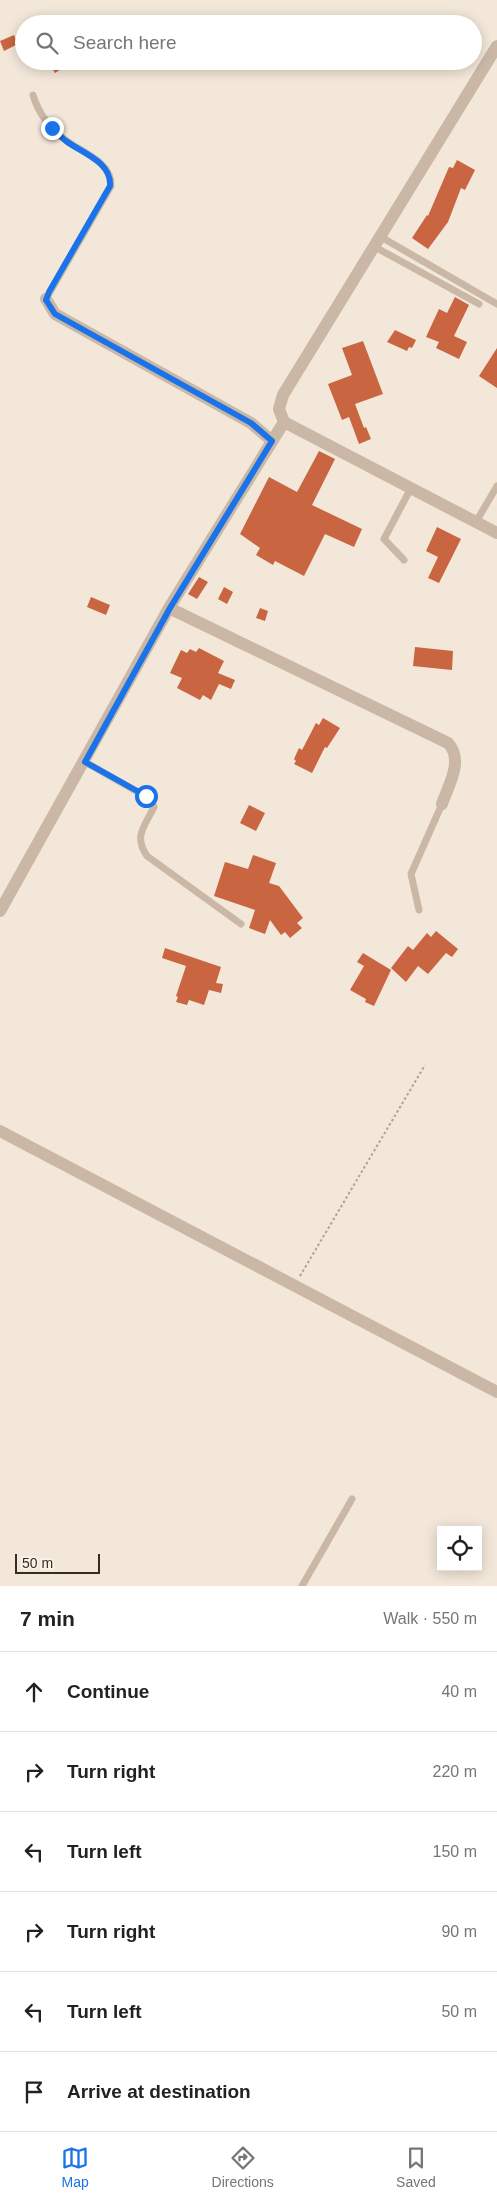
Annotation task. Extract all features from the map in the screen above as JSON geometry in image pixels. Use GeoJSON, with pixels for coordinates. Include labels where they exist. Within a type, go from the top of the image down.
{"type":"FeatureCollection","features":[{"type":"Feature","properties":{"kind":"street"},"geometry":{"type":"LineString","coordinates":[[497,46],[283,395],[279,409],[284,422],[497,533]]}},
{"type":"Feature","properties":{"kind":"street"},"geometry":{"type":"LineString","coordinates":[[46,300],[55,314],[251,423],[272,441]]}},
{"type":"Feature","properties":{"kind":"street"},"geometry":{"type":"LineString","coordinates":[[0,911],[170,608],[284,422]]}},
{"type":"Feature","properties":{"kind":"street"},"geometry":{"type":"LineString","coordinates":[[170,608],[448,743],[456,754],[456,763],[442,804]]}},
{"type":"Feature","properties":{"kind":"street"},"geometry":{"type":"LineString","coordinates":[[0,1131],[497,1392]]}},
{"type":"Feature","properties":{"kind":"lane"},"geometry":{"type":"LineString","coordinates":[[33,95],[37,109],[52,128],[66,141],[92,156],[106,169],[111,178],[110,186],[46,300]]}},
{"type":"Feature","properties":{"kind":"lane"},"geometry":{"type":"LineString","coordinates":[[378,242],[497,304]]}},
{"type":"Feature","properties":{"kind":"lane"},"geometry":{"type":"LineString","coordinates":[[378,242],[479,304]]}},
{"type":"Feature","properties":{"kind":"lane"},"geometry":{"type":"LineString","coordinates":[[476,522],[497,486]]}},
{"type":"Feature","properties":{"kind":"lane"},"geometry":{"type":"LineString","coordinates":[[404,560],[384,540],[411,488]]}},
{"type":"Feature","properties":{"kind":"lane"},"geometry":{"type":"LineString","coordinates":[[85,762],[152,800],[154,807],[140,836],[140,846],[147,856],[240,924]]}},
{"type":"Feature","properties":{"kind":"lane"},"geometry":{"type":"LineString","coordinates":[[419,910],[411,874],[442,804]]}},
{"type":"Feature","properties":{"kind":"lane"},"geometry":{"type":"LineString","coordinates":[[302,1586],[352,1499]]}},
{"type":"Feature","properties":{"kind":"path"},"geometry":{"type":"LineString","coordinates":[[294,1286],[425,1065]]}},
{"type":"Feature","properties":{"kind":"building"},"geometry":{"type":"Polygon","coordinates":[[[14,35],[15,46],[4,51],[0,41],[14,35]]]}},
{"type":"Feature","properties":{"kind":"building"},"geometry":{"type":"Polygon","coordinates":[[[457,160],[475,170],[465,190],[461,188],[448,222],[428,249],[412,238],[428,216],[449,167],[453,168],[457,160]]]}},
{"type":"Feature","properties":{"kind":"building"},"geometry":{"type":"Polygon","coordinates":[[[455,297],[469,305],[454,336],[467,342],[459,359],[436,348],[439,342],[426,337],[439,309],[447,313],[455,297]]]}},
{"type":"Feature","properties":{"kind":"building"},"geometry":{"type":"Polygon","coordinates":[[[395,330],[416,340],[412,348],[409,347],[407,351],[387,342],[395,330]]]}},
{"type":"Feature","properties":{"kind":"building"},"geometry":{"type":"Polygon","coordinates":[[[363,341],[383,394],[355,404],[364,428],[366,427],[371,439],[359,444],[349,417],[342,420],[328,384],[352,375],[342,348],[363,341]]]}},
{"type":"Feature","properties":{"kind":"building"},"geometry":{"type":"Polygon","coordinates":[[[497,348],[497,388],[479,376],[497,348]]]}},
{"type":"Feature","properties":{"kind":"building"},"geometry":{"type":"Polygon","coordinates":[[[319,451],[335,459],[312,505],[362,529],[354,547],[325,534],[304,576],[275,561],[273,565],[256,555],[260,548],[240,534],[269,477],[297,492],[319,451]]]}},
{"type":"Feature","properties":{"kind":"building"},"geometry":{"type":"Polygon","coordinates":[[[437,527],[461,539],[439,583],[428,578],[438,557],[426,551],[437,527]]]}},
{"type":"Feature","properties":{"kind":"building"},"geometry":{"type":"Polygon","coordinates":[[[199,577],[208,582],[197,599],[188,594],[199,577]]]}},
{"type":"Feature","properties":{"kind":"building"},"geometry":{"type":"Polygon","coordinates":[[[224,587],[233,592],[227,604],[218,599],[224,587]]]}},
{"type":"Feature","properties":{"kind":"building"},"geometry":{"type":"Polygon","coordinates":[[[91,597],[110,605],[106,615],[87,607],[91,597]]]}},
{"type":"Feature","properties":{"kind":"building"},"geometry":{"type":"Polygon","coordinates":[[[260,608],[268,611],[265,621],[256,618],[260,608]]]}},
{"type":"Feature","properties":{"kind":"building"},"geometry":{"type":"Polygon","coordinates":[[[415,647],[453,651],[452,670],[413,666],[415,647]]]}},
{"type":"Feature","properties":{"kind":"building"},"geometry":{"type":"Polygon","coordinates":[[[199,648],[224,661],[218,673],[235,680],[231,689],[219,684],[211,700],[203,695],[200,700],[177,688],[182,678],[170,673],[181,650],[187,653],[190,649],[196,652],[199,648]]]}},
{"type":"Feature","properties":{"kind":"building"},"geometry":{"type":"Polygon","coordinates":[[[323,718],[340,728],[327,748],[325,747],[312,773],[294,764],[296,761],[294,759],[299,748],[302,750],[316,723],[319,725],[323,718]]]}},
{"type":"Feature","properties":{"kind":"building"},"geometry":{"type":"Polygon","coordinates":[[[249,805],[265,813],[256,831],[240,823],[249,805]]]}},
{"type":"Feature","properties":{"kind":"building"},"geometry":{"type":"Polygon","coordinates":[[[253,855],[276,863],[269,883],[279,886],[303,918],[297,923],[302,928],[290,938],[285,932],[281,935],[270,920],[265,934],[249,928],[255,910],[214,896],[225,862],[248,869],[253,855]]]}},
{"type":"Feature","properties":{"kind":"building"},"geometry":{"type":"Polygon","coordinates":[[[436,931],[458,949],[452,957],[446,953],[428,974],[418,966],[406,982],[391,968],[408,946],[413,950],[427,933],[431,937],[436,931]]]}},
{"type":"Feature","properties":{"kind":"building"},"geometry":{"type":"Polygon","coordinates":[[[165,948],[221,967],[216,983],[223,984],[221,993],[209,990],[204,1005],[189,1000],[187,1005],[176,1002],[178,997],[176,996],[186,966],[162,958],[165,948]]]}},
{"type":"Feature","properties":{"kind":"building"},"geometry":{"type":"Polygon","coordinates":[[[363,953],[391,970],[374,1006],[365,1002],[366,999],[350,990],[364,966],[357,962],[363,953]]]}},
{"type":"Feature","properties":{"kind":"route"},"geometry":{"type":"LineString","coordinates":[[52,128],[66,141],[92,156],[106,169],[111,178],[110,186],[49,292],[46,300],[50,307],[55,314],[251,423],[272,441],[170,608],[85,762],[146,796]]}}]}
